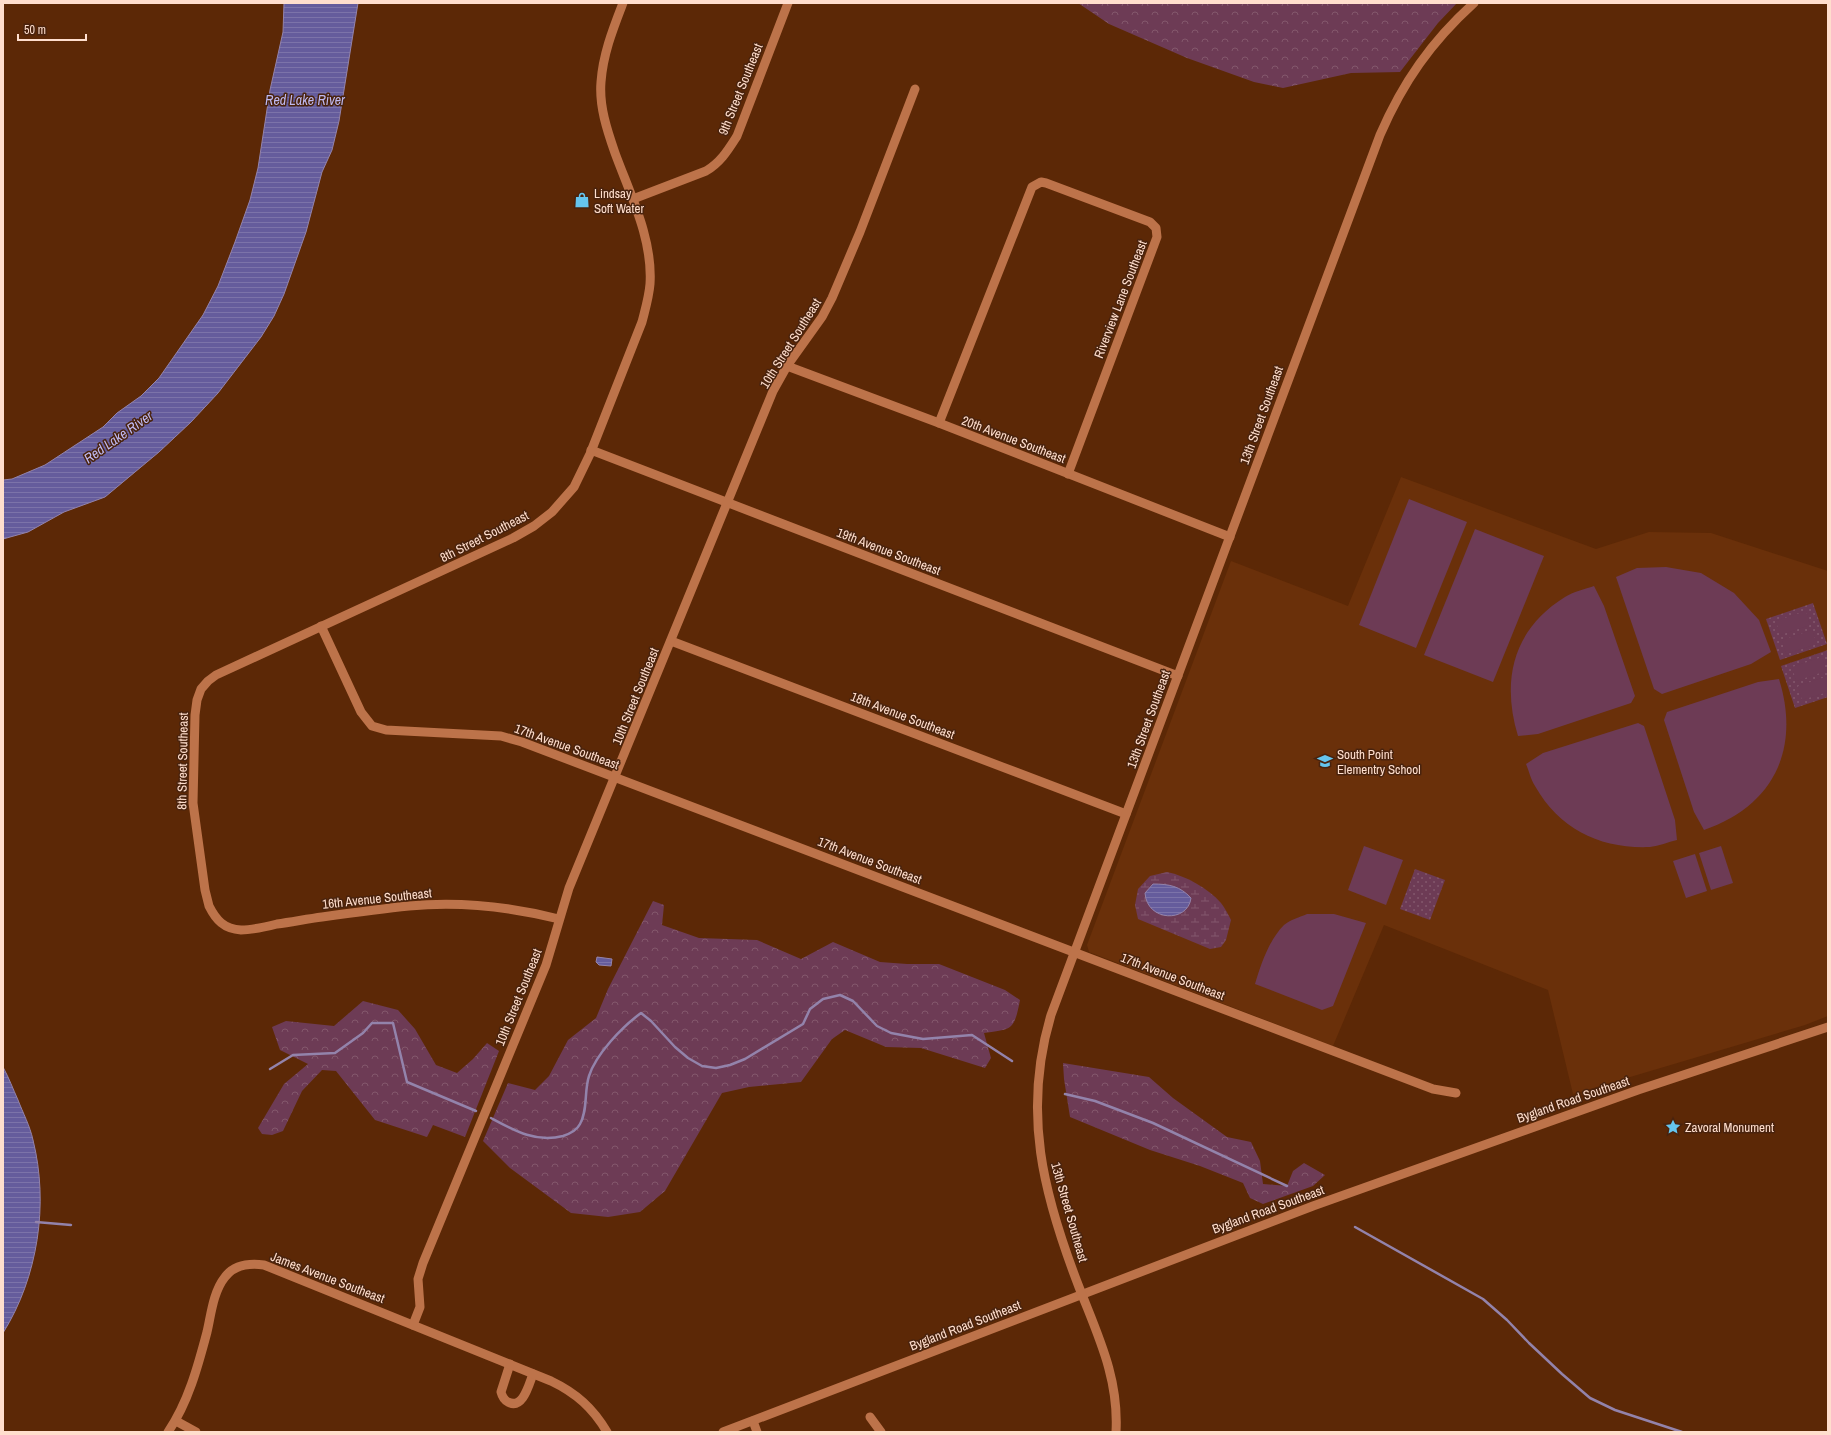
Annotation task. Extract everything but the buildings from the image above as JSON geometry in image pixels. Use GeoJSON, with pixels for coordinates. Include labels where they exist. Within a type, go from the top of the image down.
{"type":"FeatureCollection","features":[{"type":"Feature","properties":{"kind":"street","name":"8th Street Southeast"},"geometry":{"type":"LineString","coordinates":[[223,925],[215,918],[209,906],[194,819],[193,784],[195,715],[197,700],[201,689],[216,675],[482,554],[534,526],[552,512],[574,487],[591,450],[642,322],[648,303],[650,283],[647,245],[633,199],[606,125],[602,103],[601,83],[604,57],[623,3]]}},
{"type":"Feature","properties":{"kind":"street","name":"9th Street Southeast"},"geometry":{"type":"LineString","coordinates":[[633,199],[706,171],[715,165],[726,154],[736,136],[788,3]]}},
{"type":"Feature","properties":{"kind":"street","name":"13th Street Southeast"},"geometry":{"type":"LineString","coordinates":[[1116,1414],[1115,1393],[1112,1377],[1050,1203],[1040,1156],[1037,1114],[1038,1082],[1045,1036],[1126,814],[1369,162],[1393,105],[1405,84],[1438,40],[1474,3]]}},
{"type":"Feature","properties":{"kind":"street","name":"10th Street Southeast"},"geometry":{"type":"LineString","coordinates":[[413,1325],[420,1307],[418,1279],[423,1263],[546,965],[569,888],[616,777],[773,391],[787,366],[822,317],[832,298],[860,232],[914,89]]}},
{"type":"Feature","properties":{"kind":"street","name":"Riverview Lane Southeast"},"geometry":{"type":"LineString","coordinates":[[939,423],[1032,187],[1041,182],[1046,183],[1150,222],[1156,228],[1157,237],[1068,474]]}},
{"type":"Feature","properties":{"kind":"street","name":"20th Avenue Southeast"},"geometry":{"type":"LineString","coordinates":[[787,366],[939,423],[1230,537]]}},
{"type":"Feature","properties":{"kind":"street","name":"19th Avenue Southeast"},"geometry":{"type":"LineString","coordinates":[[591,450],[1178,676]]}},
{"type":"Feature","properties":{"kind":"street","name":"17th Avenue Southeast"},"geometry":{"type":"LineString","coordinates":[[321,626],[361,712],[372,726],[386,730],[501,736],[522,742],[1425,1086],[1444,1092],[1456,1093]]}},
{"type":"Feature","properties":{"kind":"street","name":"18th Avenue Southeast"},"geometry":{"type":"LineString","coordinates":[[671,641],[1126,814]]}},
{"type":"Feature","properties":{"kind":"street","name":"16th Avenue Southeast"},"geometry":{"type":"LineString","coordinates":[[223,925],[241,930],[254,929],[372,910],[441,904],[492,907],[559,919]]}},
{"type":"Feature","properties":{"kind":"street","name":"Bygland Road Southeast"},"geometry":{"type":"LineString","coordinates":[[723,1432],[1270,1222],[1638,1090],[1828,1027]]}},
{"type":"Feature","properties":{"kind":"street","name":"James Avenue Southeast"},"geometry":{"type":"LineString","coordinates":[[168,1432],[176,1421],[189,1390],[201,1355],[219,1286],[225,1277],[232,1271],[240,1267],[254,1264],[264,1265],[510,1364],[565,1388],[577,1396],[597,1416],[606,1432]]}},
{"type":"Feature","properties":{"kind":"street"},"geometry":{"type":"LineString","coordinates":[[510,1364],[501,1392],[505,1400],[509,1403],[514,1404],[523,1398],[533,1374]]}},
{"type":"Feature","properties":{"kind":"street"},"geometry":{"type":"LineString","coordinates":[[1112,1432],[1116,1414]]}},
{"type":"Feature","properties":{"kind":"street"},"geometry":{"type":"LineString","coordinates":[[1116,1414],[1116,1432]]}},
{"type":"Feature","properties":{"kind":"street"},"geometry":{"type":"LineString","coordinates":[[870,1417],[880,1432]]}},
{"type":"Feature","properties":{"kind":"street"},"geometry":{"type":"LineString","coordinates":[[176,1421],[196,1432]]}},
{"type":"Feature","properties":{"kind":"street"},"geometry":{"type":"LineString","coordinates":[[753,1421],[757,1432]]}},
{"type":"Feature","properties":{"kind":"shaded area"},"geometry":{"type":"Polygon","coordinates":[[[1401,477],[1596,549],[1649,532],[1711,533],[1828,571],[1828,1016],[1805,1025],[1573,1094],[1548,990],[1384,925],[1333,1046],[1089,952],[1087,945],[1231,561],[1348,606],[1401,477]]]}},
{"type":"Feature","properties":{"kind":"green space"},"geometry":{"type":"Polygon","coordinates":[[[1078,3],[1457,3],[1438,23],[1400,72],[1351,73],[1283,88],[1254,82],[1187,58],[1109,24],[1078,3]]]}},
{"type":"Feature","properties":{"kind":"green space"},"geometry":{"type":"Polygon","coordinates":[[[1409,499],[1467,522],[1416,648],[1359,625],[1409,499]]]}},
{"type":"Feature","properties":{"kind":"green space"},"geometry":{"type":"Polygon","coordinates":[[[1475,529],[1544,556],[1493,682],[1424,655],[1475,529]]]}},
{"type":"Feature","properties":{"kind":"green space"},"geometry":{"type":"Polygon","coordinates":[[[1666,567],[1701,573],[1734,593],[1759,620],[1771,652],[1751,664],[1662,694],[1654,689],[1616,577],[1637,568],[1666,567]]]}},
{"type":"Feature","properties":{"kind":"green space"},"geometry":{"type":"Polygon","coordinates":[[[1594,586],[1604,606],[1635,696],[1631,703],[1538,734],[1518,736],[1513,715],[1511,695],[1512,676],[1516,658],[1523,640],[1533,624],[1547,610],[1568,595],[1594,586]]]}},
{"type":"Feature","properties":{"kind":"green space"},"geometry":{"type":"Polygon","coordinates":[[[1813,603],[1827,644],[1780,660],[1766,619],[1813,603]]]}},
{"type":"Feature","properties":{"kind":"green space"},"geometry":{"type":"Polygon","coordinates":[[[1806,611],[1810,625],[1780,635],[1776,621],[1806,611]]]}},
{"type":"Feature","properties":{"kind":"green space"},"geometry":{"type":"Polygon","coordinates":[[[1812,630],[1817,644],[1786,654],[1782,640],[1812,630]]]}},
{"type":"Feature","properties":{"kind":"green space"},"geometry":{"type":"Polygon","coordinates":[[[1828,650],[1828,697],[1795,708],[1781,666],[1828,650]]]}},
{"type":"Feature","properties":{"kind":"green space"},"geometry":{"type":"Polygon","coordinates":[[[1822,657],[1826,671],[1796,681],[1792,667],[1822,657]]]}},
{"type":"Feature","properties":{"kind":"green space"},"geometry":{"type":"Polygon","coordinates":[[[1828,676],[1828,692],[1802,700],[1798,686],[1828,676]]]}},
{"type":"Feature","properties":{"kind":"green space"},"geometry":{"type":"Polygon","coordinates":[[[1779,679],[1785,705],[1786,729],[1783,752],[1776,772],[1764,790],[1748,806],[1728,820],[1704,830],[1694,812],[1664,720],[1667,712],[1758,682],[1779,679]]]}},
{"type":"Feature","properties":{"kind":"green space"},"geometry":{"type":"Polygon","coordinates":[[[1638,723],[1644,726],[1675,820],[1677,840],[1650,847],[1632,847],[1599,840],[1584,834],[1569,825],[1545,801],[1534,784],[1526,764],[1543,753],[1638,723]]]}},
{"type":"Feature","properties":{"kind":"green space"},"geometry":{"type":"Polygon","coordinates":[[[1364,846],[1403,860],[1386,905],[1348,890],[1364,846]]]}},
{"type":"Feature","properties":{"kind":"green space"},"geometry":{"type":"Polygon","coordinates":[[[1721,846],[1733,883],[1711,890],[1699,853],[1721,846]]]}},
{"type":"Feature","properties":{"kind":"green space"},"geometry":{"type":"Polygon","coordinates":[[[1695,854],[1707,891],[1686,898],[1673,861],[1695,854]]]}},
{"type":"Feature","properties":{"kind":"green space"},"geometry":{"type":"Polygon","coordinates":[[[1415,869],[1445,880],[1430,920],[1400,909],[1415,869]]]}},
{"type":"Feature","properties":{"kind":"green space"},"geometry":{"type":"Polygon","coordinates":[[[1167,872],[1182,876],[1196,883],[1210,892],[1222,905],[1231,920],[1226,940],[1221,947],[1210,949],[1138,919],[1135,905],[1138,889],[1150,876],[1167,872]]]}},
{"type":"Feature","properties":{"kind":"green space"},"geometry":{"type":"Polygon","coordinates":[[[653,901],[664,905],[662,925],[699,938],[757,940],[801,959],[833,942],[880,962],[939,964],[1005,990],[1020,1000],[1016,1018],[1010,1027],[1006,1029],[984,1033],[991,1058],[985,1068],[921,1048],[886,1047],[845,1030],[832,1039],[801,1082],[749,1087],[722,1093],[665,1191],[640,1212],[608,1217],[571,1213],[510,1168],[483,1141],[508,1083],[535,1090],[549,1076],[568,1040],[596,1018],[608,989],[653,901]]]}},
{"type":"Feature","properties":{"kind":"green space"},"geometry":{"type":"Polygon","coordinates":[[[1307,914],[1334,914],[1366,923],[1333,1006],[1322,1010],[1255,984],[1266,953],[1279,931],[1286,923],[1307,914]]]}},
{"type":"Feature","properties":{"kind":"green space"},"geometry":{"type":"Polygon","coordinates":[[[363,1001],[398,1010],[415,1029],[436,1065],[457,1073],[473,1059],[487,1043],[499,1051],[465,1137],[433,1125],[427,1137],[375,1120],[336,1071],[322,1070],[302,1091],[283,1131],[272,1135],[262,1134],[258,1128],[284,1084],[308,1064],[280,1050],[272,1027],[286,1021],[334,1026],[363,1001]]]}},
{"type":"Feature","properties":{"kind":"green space"},"geometry":{"type":"Polygon","coordinates":[[[1063,1063],[1149,1077],[1173,1098],[1227,1137],[1251,1142],[1260,1161],[1263,1184],[1287,1186],[1293,1171],[1304,1163],[1325,1175],[1313,1186],[1263,1204],[1250,1198],[1243,1183],[1200,1166],[1150,1150],[1070,1117],[1063,1063]]]}},
{"type":"Feature","properties":{"kind":"water","name":"Red Lake River"},"geometry":{"type":"Polygon","coordinates":[[[284,3],[358,3],[339,121],[332,150],[322,172],[306,232],[284,294],[274,316],[261,337],[218,393],[191,422],[159,452],[105,497],[64,512],[28,532],[3,539],[3,480],[12,479],[45,465],[103,427],[117,413],[141,396],[159,378],[203,315],[218,286],[250,200],[258,168],[270,90],[283,32],[284,3]]]}},
{"type":"Feature","properties":{"kind":"water"},"geometry":{"type":"Polygon","coordinates":[[[1153,884],[1174,886],[1183,891],[1191,898],[1188,906],[1183,912],[1168,916],[1153,910],[1147,903],[1145,893],[1153,884]]]}},
{"type":"Feature","properties":{"kind":"water"},"geometry":{"type":"Polygon","coordinates":[[[597,957],[612,959],[611,966],[599,965],[596,962],[597,957]]]}},
{"type":"Feature","properties":{"kind":"water"},"geometry":{"type":"Polygon","coordinates":[[[3,1067],[32,1135],[38,1164],[40,1214],[37,1240],[25,1288],[3,1333],[3,1067]]]}},
{"type":"Feature","properties":{"kind":"waterway"},"geometry":{"type":"LineString","coordinates":[[491,1118],[517,1131],[535,1137],[553,1138],[573,1132],[579,1126],[584,1113],[589,1076],[597,1059],[618,1033],[641,1013],[688,1058],[702,1066],[716,1068],[730,1065],[745,1059],[803,1024],[810,1009],[823,999],[840,995],[853,1001],[877,1026],[891,1033],[923,1039],[972,1035],[1012,1061]]}},
{"type":"Feature","properties":{"kind":"waterway"},"geometry":{"type":"LineString","coordinates":[[270,1069],[293,1055],[335,1053],[363,1033],[372,1023],[393,1023],[407,1082],[476,1111]]}},
{"type":"Feature","properties":{"kind":"waterway"},"geometry":{"type":"LineString","coordinates":[[1065,1094],[1095,1101],[1153,1123],[1287,1186]]}},
{"type":"Feature","properties":{"kind":"waterway"},"geometry":{"type":"LineString","coordinates":[[36,1222],[71,1225]]}},
{"type":"Feature","properties":{"kind":"waterway"},"geometry":{"type":"LineString","coordinates":[[1355,1227],[1483,1299],[1507,1320],[1562,1374],[1590,1398],[1615,1410],[1682,1432]]}},
{"type":"Feature","properties":{"kind":"place","name":"Lindsay Soft Water"},"geometry":{"type":"Point","coordinates":[582,200]}},
{"type":"Feature","properties":{"kind":"place","name":"South Point Elementry School"},"geometry":{"type":"Point","coordinates":[1325,761]}},
{"type":"Feature","properties":{"kind":"place","name":"Zavoral Monument"},"geometry":{"type":"Point","coordinates":[1673,1127]}}]}
